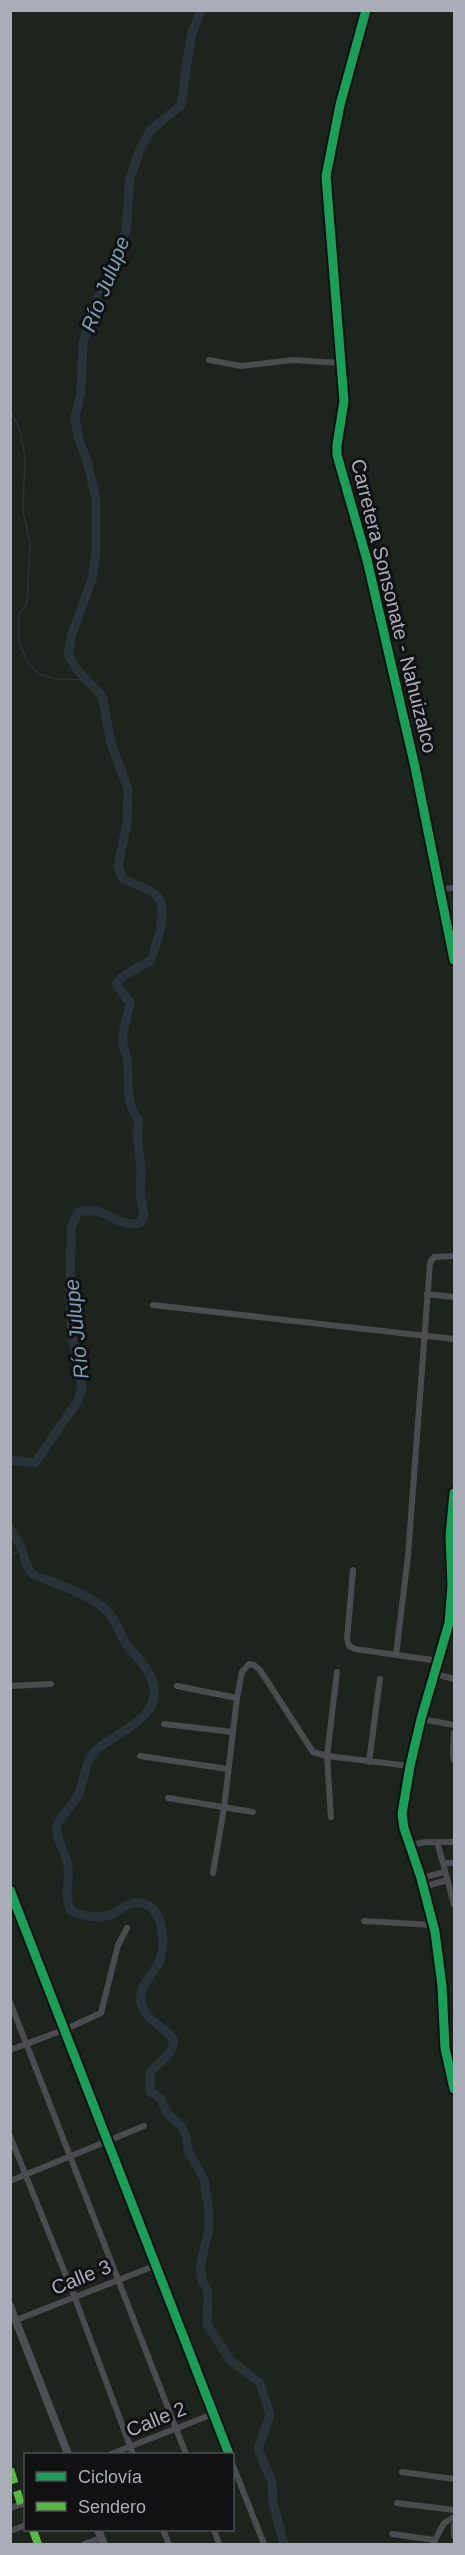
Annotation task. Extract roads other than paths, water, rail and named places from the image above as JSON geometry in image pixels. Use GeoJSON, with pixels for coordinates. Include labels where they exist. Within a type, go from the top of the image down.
{"type":"FeatureCollection","features":[{"type":"Feature","properties":{"kind":"main road"},"geometry":{"type":"LineString","coordinates":[[10,2306],[68,2453]]}},
{"type":"Feature","properties":{"kind":"street","name":"Carretera Sonsonate - Nahuizalco"},"geometry":{"type":"LineString","coordinates":[[366,10],[340,105],[326,176],[344,401],[337,455],[367,560],[454,960]]}},
{"type":"Feature","properties":{"kind":"street"},"geometry":{"type":"LineString","coordinates":[[209,360],[241,366],[293,360],[341,363]]}},
{"type":"Feature","properties":{"kind":"street"},"geometry":{"type":"LineString","coordinates":[[440,889],[454,888]]}},
{"type":"Feature","properties":{"kind":"street"},"geometry":{"type":"LineString","coordinates":[[396,1655],[408,1556],[430,1263],[434,1257],[454,1256]]}},
{"type":"Feature","properties":{"kind":"street"},"geometry":{"type":"LineString","coordinates":[[427,1294],[454,1297]]}},
{"type":"Feature","properties":{"kind":"street"},"geometry":{"type":"LineString","coordinates":[[153,1305],[454,1340]]}},
{"type":"Feature","properties":{"kind":"street"},"geometry":{"type":"LineString","coordinates":[[454,1493],[450,1536],[452,1623],[421,1719],[402,1814],[433,1925],[441,1980],[445,2048],[454,2089]]}},
{"type":"Feature","properties":{"kind":"street"},"geometry":{"type":"LineString","coordinates":[[353,1570],[347,1639],[349,1646],[355,1649],[438,1661]]}},
{"type":"Feature","properties":{"kind":"street"},"geometry":{"type":"LineString","coordinates":[[213,1873],[224,1808],[237,1698],[244,1667],[249,1664],[254,1665],[313,1752],[327,1756],[410,1767]]}},
{"type":"Feature","properties":{"kind":"street"},"geometry":{"type":"LineString","coordinates":[[331,1817],[327,1756],[337,1672]]}},
{"type":"Feature","properties":{"kind":"street"},"geometry":{"type":"LineString","coordinates":[[435,1674],[454,1678]]}},
{"type":"Feature","properties":{"kind":"street"},"geometry":{"type":"LineString","coordinates":[[369,1762],[380,1679]]}},
{"type":"Feature","properties":{"kind":"street"},"geometry":{"type":"LineString","coordinates":[[10,1686],[51,1684]]}},
{"type":"Feature","properties":{"kind":"street"},"geometry":{"type":"LineString","coordinates":[[177,1686],[237,1698]]}},
{"type":"Feature","properties":{"kind":"street"},"geometry":{"type":"LineString","coordinates":[[421,1719],[454,1725]]}},
{"type":"Feature","properties":{"kind":"street"},"geometry":{"type":"LineString","coordinates":[[164,1724],[232,1732]]}},
{"type":"Feature","properties":{"kind":"street"},"geometry":{"type":"LineString","coordinates":[[454,1733],[454,1760]]}},
{"type":"Feature","properties":{"kind":"street"},"geometry":{"type":"LineString","coordinates":[[140,1756],[228,1769]]}},
{"type":"Feature","properties":{"kind":"street"},"geometry":{"type":"LineString","coordinates":[[168,1798],[252,1812]]}},
{"type":"Feature","properties":{"kind":"street"},"geometry":{"type":"LineString","coordinates":[[437,1842],[454,1905]]}},
{"type":"Feature","properties":{"kind":"street"},"geometry":{"type":"LineString","coordinates":[[410,1845],[454,1842]]}},
{"type":"Feature","properties":{"kind":"street"},"geometry":{"type":"LineString","coordinates":[[443,1863],[454,1863]]}},
{"type":"Feature","properties":{"kind":"street"},"geometry":{"type":"LineString","coordinates":[[421,1878],[444,1872]]}},
{"type":"Feature","properties":{"kind":"street"},"geometry":{"type":"LineString","coordinates":[[423,1887],[447,1880]]}},
{"type":"Feature","properties":{"kind":"street"},"geometry":{"type":"LineString","coordinates":[[10,1890],[229,2453]]}},
{"type":"Feature","properties":{"kind":"street"},"geometry":{"type":"LineString","coordinates":[[364,1921],[433,1925]]}},
{"type":"Feature","properties":{"kind":"street"},"geometry":{"type":"LineString","coordinates":[[10,2050],[66,2030],[101,2013],[118,1945],[127,1928]]}},
{"type":"Feature","properties":{"kind":"street"},"geometry":{"type":"LineString","coordinates":[[10,2002],[186,2453]]}},
{"type":"Feature","properties":{"kind":"street"},"geometry":{"type":"LineString","coordinates":[[10,2181],[144,2126]]}},
{"type":"Feature","properties":{"kind":"street"},"geometry":{"type":"LineString","coordinates":[[10,2136],[75,2298],[133,2453]]}},
{"type":"Feature","properties":{"kind":"street","name":"Calle 3"},"geometry":{"type":"LineString","coordinates":[[16,2320],[157,2265]]}},
{"type":"Feature","properties":{"kind":"street","name":"Calle 2"},"geometry":{"type":"LineString","coordinates":[[114,2453],[213,2414]]}},
{"type":"Feature","properties":{"kind":"street"},"geometry":{"type":"LineString","coordinates":[[234,2468],[264,2544]]}},
{"type":"Feature","properties":{"kind":"street"},"geometry":{"type":"LineString","coordinates":[[402,2472],[454,2479]]}},
{"type":"Feature","properties":{"kind":"street"},"geometry":{"type":"LineString","coordinates":[[397,2502],[454,2510]]}},
{"type":"Feature","properties":{"kind":"street"},"geometry":{"type":"LineString","coordinates":[[392,2534],[434,2542],[444,2523],[454,2517]]}},
{"type":"Feature","properties":{"kind":"street"},"geometry":{"type":"LineString","coordinates":[[454,2524],[454,2536]]}},
{"type":"Feature","properties":{"kind":"street"},"geometry":{"type":"LineString","coordinates":[[13,2530],[24,2526]]}},
{"type":"Feature","properties":{"kind":"street"},"geometry":{"type":"LineString","coordinates":[[84,2544],[102,2541]]}},
{"type":"Feature","properties":{"kind":"waterway","name":"Río Julupe"},"geometry":{"type":"LineString","coordinates":[[10,1460],[35,1463],[77,1402],[82,1389],[72,1336],[70,1301],[71,1228],[78,1212],[97,1211],[131,1224],[140,1223],[144,1215],[140,1194],[141,1169],[137,1134],[139,1120],[129,1099],[127,1059],[123,1042],[130,1003],[116,984],[122,977],[151,960],[161,927],[162,909],[161,902],[154,893],[123,879],[118,866],[127,823],[128,789],[111,743],[102,696],[77,670],[68,654],[72,634],[92,579],[96,553],[96,499],[87,461],[78,437],[75,417],[81,393],[83,343],[94,306],[111,271],[126,230],[130,178],[141,147],[151,130],[181,105],[191,36],[201,10]]}},
{"type":"Feature","properties":{"kind":"waterway"},"geometry":{"type":"LineString","coordinates":[[10,410],[20,430],[25,457],[23,511],[30,543],[27,603],[19,614],[19,643],[29,664],[39,674],[55,679],[88,680]]}},
{"type":"Feature","properties":{"kind":"waterway","name":"Río Julupe"},"geometry":{"type":"LineString","coordinates":[[10,1529],[33,1574],[87,1597],[110,1614],[124,1641],[147,1670],[154,1687],[154,1700],[140,1720],[106,1742],[90,1758],[79,1792],[58,1823],[57,1834],[67,1862],[67,1899],[71,1911],[86,1916],[102,1917],[131,1904],[140,1903],[151,1907],[159,1919],[163,1943],[161,1957],[142,1990],[141,2003],[151,2019],[174,2040],[171,2051],[150,2073],[150,2091],[161,2099],[167,2113],[181,2126],[186,2135],[188,2151],[204,2179],[209,2229],[200,2267],[202,2280],[208,2291],[207,2324],[230,2360],[260,2383],[270,2415],[258,2449],[272,2482],[273,2503],[284,2544]]}},
{"type":"Feature","properties":{"kind":"waterway"},"geometry":{"type":"LineString","coordinates":[[10,1555],[22,1550]]}}]}
